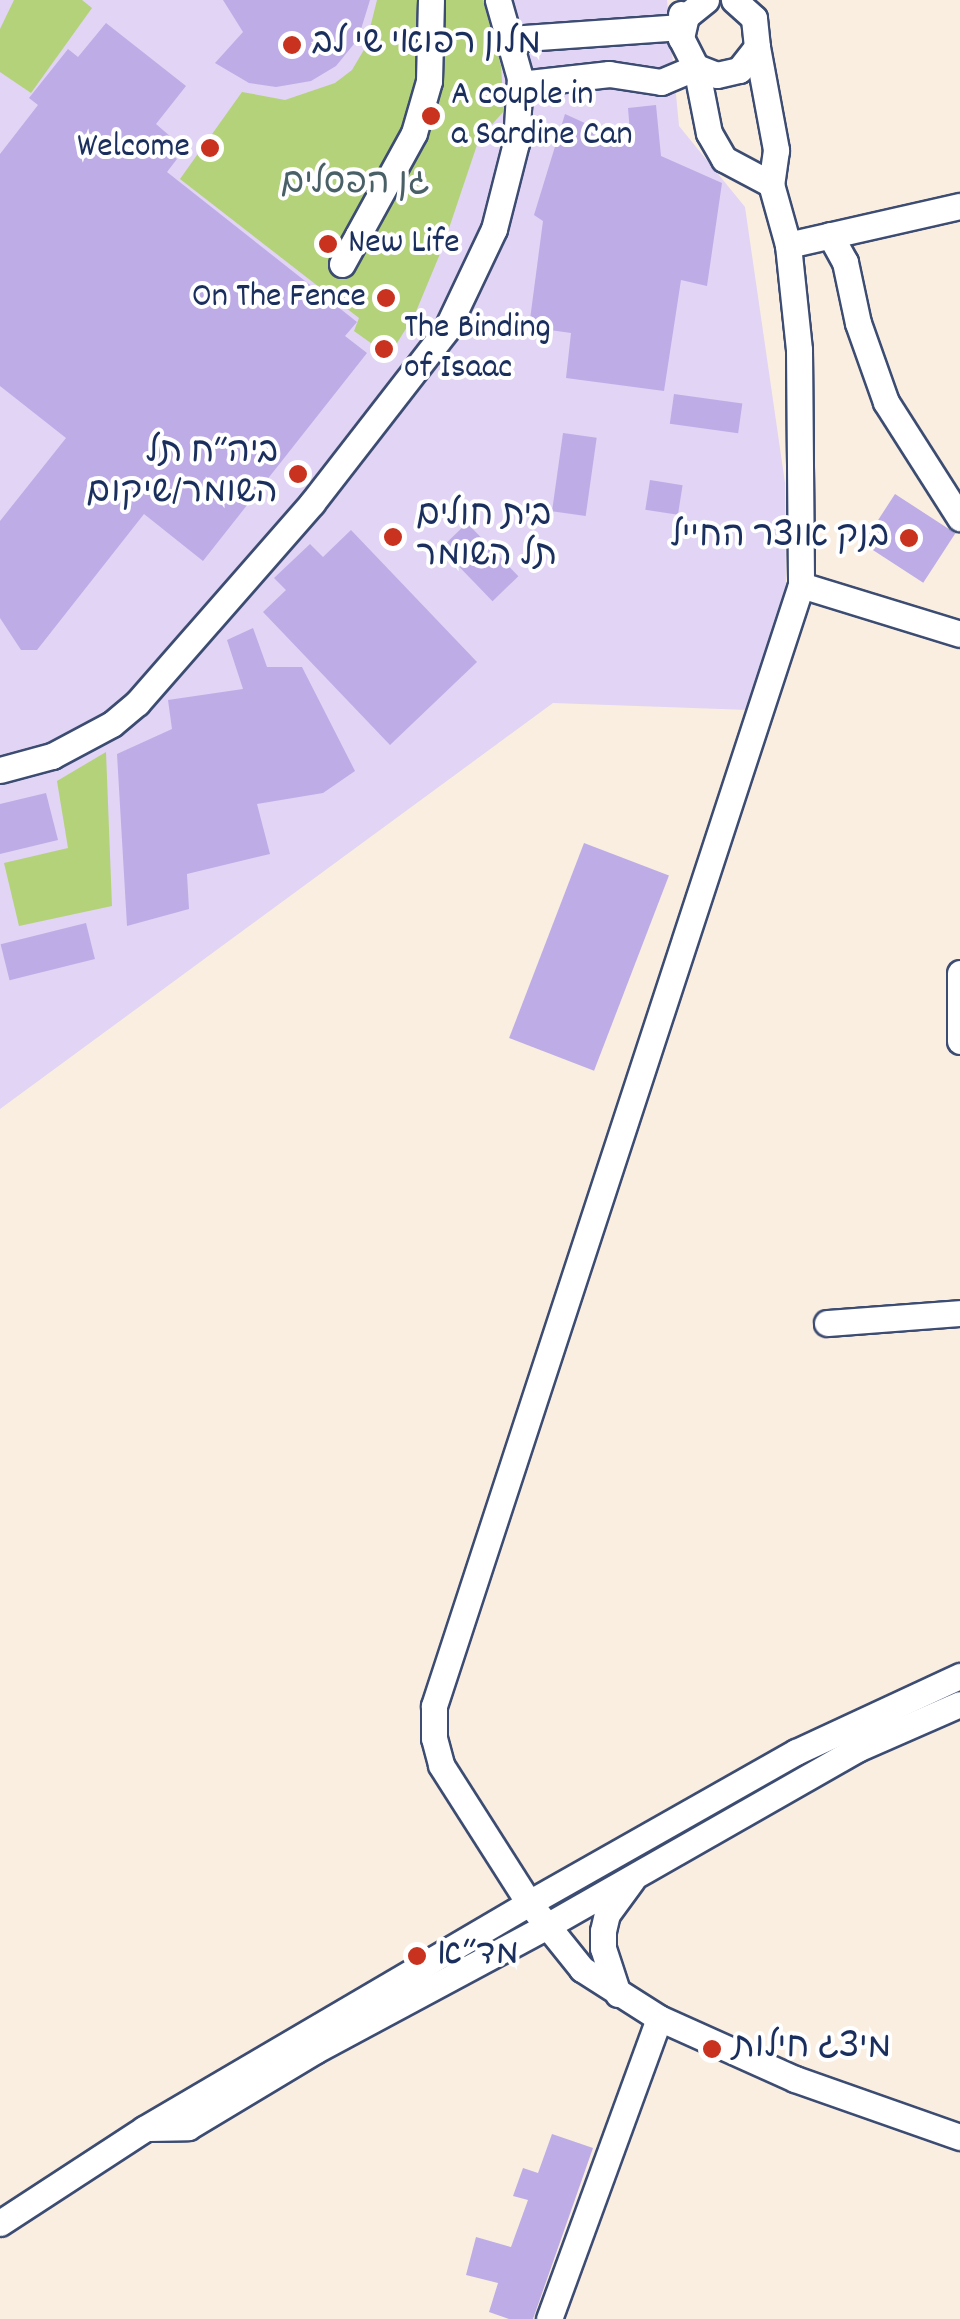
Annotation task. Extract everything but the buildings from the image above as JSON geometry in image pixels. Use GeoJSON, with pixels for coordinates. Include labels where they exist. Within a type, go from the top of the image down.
{"type":"FeatureCollection","features":[{"type":"Feature","properties":{"kind":"street"},"geometry":{"type":"LineString","coordinates":[[342,264],[392,177],[418,121],[432,56],[432,0]]}},
{"type":"Feature","properties":{"kind":"street"},"geometry":{"type":"LineString","coordinates":[[0,770],[52,756],[112,724],[137,703],[312,503],[413,374],[464,298],[494,229],[513,158],[520,84],[498,0]]}},
{"type":"Feature","properties":{"kind":"street"},"geometry":{"type":"LineString","coordinates":[[680,0],[683,49],[696,67],[710,133],[724,159],[771,184]]}},
{"type":"Feature","properties":{"kind":"street"},"geometry":{"type":"LineString","coordinates":[[682,27],[693,8],[706,0]]}},
{"type":"Feature","properties":{"kind":"street"},"geometry":{"type":"LineString","coordinates":[[734,0],[754,9],[757,48],[776,150],[771,184],[788,245],[799,350],[801,586],[434,1706],[434,1738],[442,1764],[528,1903],[582,1969],[659,2018],[795,2079],[960,2137]]}},
{"type":"Feature","properties":{"kind":"street"},"geometry":{"type":"LineString","coordinates":[[510,39],[682,27]]}},
{"type":"Feature","properties":{"kind":"street"},"geometry":{"type":"LineString","coordinates":[[520,84],[609,74],[661,82],[696,67],[728,74],[747,64],[757,48]]}},
{"type":"Feature","properties":{"kind":"street"},"geometry":{"type":"LineString","coordinates":[[788,245],[960,206]]}},
{"type":"Feature","properties":{"kind":"street"},"geometry":{"type":"LineString","coordinates":[[830,235],[844,262],[858,323],[886,402],[960,518]]}},
{"type":"Feature","properties":{"kind":"street"},"geometry":{"type":"LineString","coordinates":[[801,586],[960,634]]}},
{"type":"Feature","properties":{"kind":"street"},"geometry":{"type":"LineString","coordinates":[[960,972],[960,1041]]}},
{"type":"Feature","properties":{"kind":"street"},"geometry":{"type":"LineString","coordinates":[[827,1323],[960,1313]]}},
{"type":"Feature","properties":{"kind":"street"},"geometry":{"type":"LineString","coordinates":[[0,2223],[144,2129],[528,1903],[796,1752],[960,1676]]}},
{"type":"Feature","properties":{"kind":"street"},"geometry":{"type":"LineString","coordinates":[[144,2129],[188,2128],[316,2050],[547,1926],[856,1749],[960,1704]]}},
{"type":"Feature","properties":{"kind":"street"},"geometry":{"type":"LineString","coordinates":[[618,1994],[603,1948],[603,1931],[607,1914],[638,1872]]}},
{"type":"Feature","properties":{"kind":"street"},"geometry":{"type":"LineString","coordinates":[[549,2319],[659,2018]]}},
{"type":"Feature","properties":{"kind":"shaded area","name":"בית חולים תל השומר"},"geometry":{"type":"Polygon","coordinates":[[[0,0],[667,0],[679,126],[745,207],[785,483],[786,592],[749,710],[553,703],[0,1109],[0,0]]]}},
{"type":"Feature","properties":{"kind":"green space"},"geometry":{"type":"Polygon","coordinates":[[[14,0],[82,0],[92,8],[31,93],[0,72],[0,29],[14,0]]]}},
{"type":"Feature","properties":{"kind":"green space","name":"גן הפסלים"},"geometry":{"type":"Polygon","coordinates":[[[377,0],[483,0],[501,66],[504,111],[479,139],[442,249],[415,314],[389,356],[354,331],[359,318],[180,179],[242,92],[285,100],[335,83],[352,70],[365,48],[377,0]]]}},
{"type":"Feature","properties":{"kind":"green space"},"geometry":{"type":"Polygon","coordinates":[[[106,752],[112,906],[19,926],[4,863],[68,848],[57,781],[106,752]]]}},
{"type":"Feature","properties":{"kind":"place","name":"מלון רפואי שי לב"},"geometry":{"type":"Point","coordinates":[292,45]}},
{"type":"Feature","properties":{"kind":"place","name":"A couple in a Sardine Can"},"geometry":{"type":"Point","coordinates":[431,116]}},
{"type":"Feature","properties":{"kind":"place","name":"Welcome"},"geometry":{"type":"Point","coordinates":[210,148]}},
{"type":"Feature","properties":{"kind":"place","name":"New Life"},"geometry":{"type":"Point","coordinates":[328,244]}},
{"type":"Feature","properties":{"kind":"place","name":"On The Fence"},"geometry":{"type":"Point","coordinates":[386,298]}},
{"type":"Feature","properties":{"kind":"place","name":"The Binding of Isaac"},"geometry":{"type":"Point","coordinates":[384,349]}},
{"type":"Feature","properties":{"kind":"place","name":"ביה״ח תל השומר/שיקום"},"geometry":{"type":"Point","coordinates":[298,474]}},
{"type":"Feature","properties":{"kind":"place","name":"בית חולים תל השומר"},"geometry":{"type":"Point","coordinates":[393,537]}},
{"type":"Feature","properties":{"kind":"place","name":"בנק אוצר החייל"},"geometry":{"type":"Point","coordinates":[909,538]}},
{"type":"Feature","properties":{"kind":"place","name":"מד״א"},"geometry":{"type":"Point","coordinates":[417,1956]}},
{"type":"Feature","properties":{"kind":"place","name":"מיצג חילות"},"geometry":{"type":"Point","coordinates":[712,2049]}}]}
